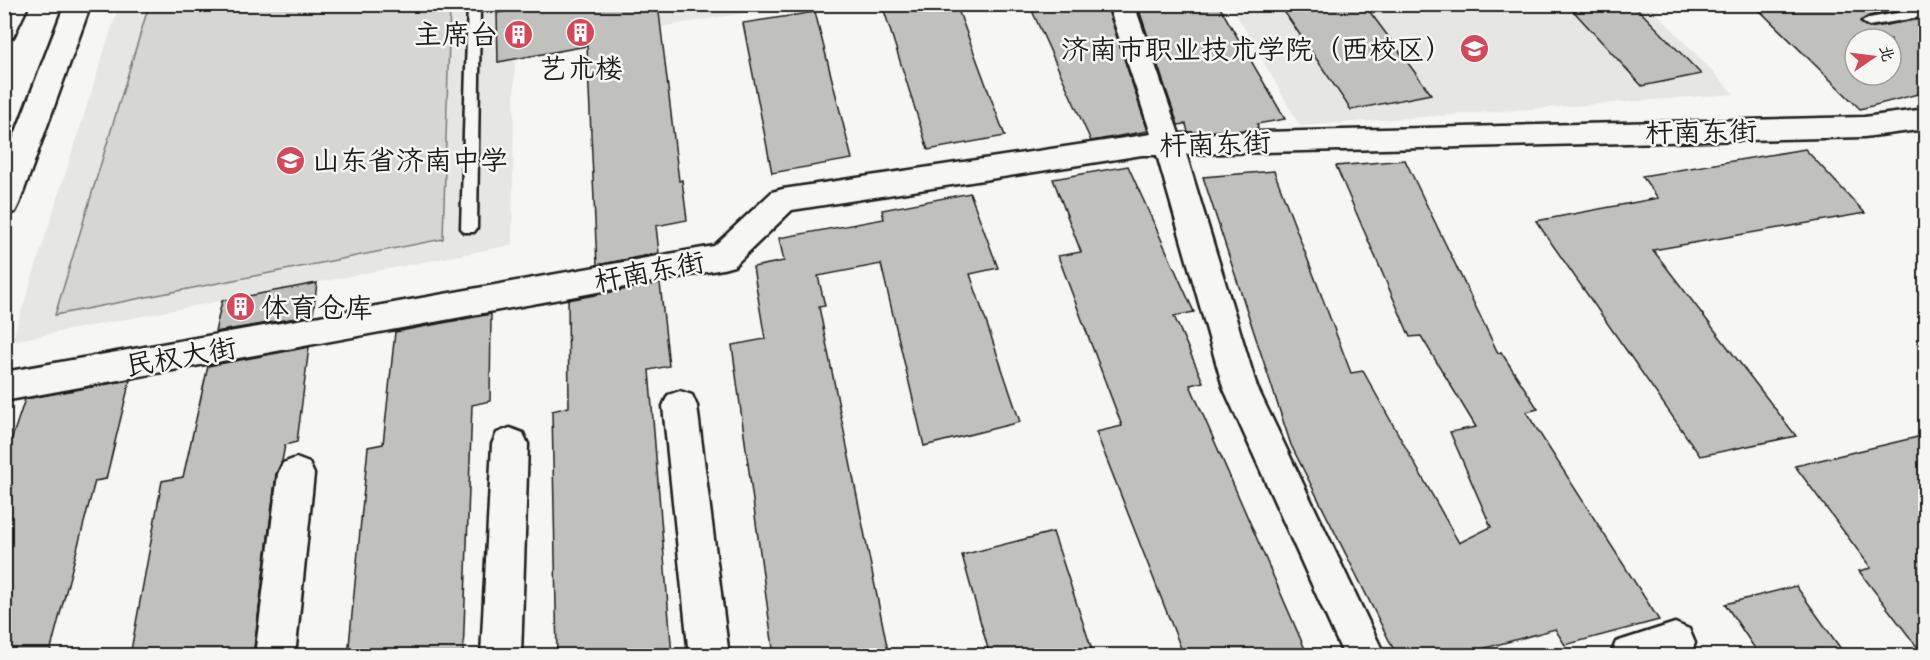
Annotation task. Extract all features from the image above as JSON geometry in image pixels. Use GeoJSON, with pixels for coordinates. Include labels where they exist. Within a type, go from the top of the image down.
{"type":"FeatureCollection","features":[{"type":"Feature","properties":{"kind":"street"},"geometry":{"type":"LineString","coordinates":[[4,31],[16,4]]}},
{"type":"Feature","properties":{"kind":"street"},"geometry":{"type":"LineString","coordinates":[[4,204],[78,4]]}},
{"type":"Feature","properties":{"kind":"street"},"geometry":{"type":"LineString","coordinates":[[1121,4],[1168,143],[1240,387],[1365,656]]}},
{"type":"Feature","properties":{"kind":"street","name":"杆南东街"},"geometry":{"type":"LineString","coordinates":[[534,293],[723,257],[783,200],[1131,147],[1168,143],[1864,127],[1926,119]]}},
{"type":"Feature","properties":{"kind":"street","name":"民权大街"},"geometry":{"type":"LineString","coordinates":[[4,387],[534,293]]}},
{"type":"Feature","properties":{"kind":"street"},"geometry":{"type":"LineString","coordinates":[[680,406],[709,656]]}},
{"type":"Feature","properties":{"kind":"street"},"geometry":{"type":"LineString","coordinates":[[501,656],[510,444]]}},
{"type":"Feature","properties":{"kind":"street"},"geometry":{"type":"LineString","coordinates":[[275,656],[296,474]]}},
{"type":"Feature","properties":{"kind":"street"},"geometry":{"type":"LineString","coordinates":[[1630,656],[1675,644]]}},
{"type":"Feature","properties":{"kind":"lane"},"geometry":{"type":"LineString","coordinates":[[469,228],[474,4]]}},
{"type":"Feature","properties":{"kind":"lane"},"geometry":{"type":"LineString","coordinates":[[1869,22],[1926,12]]}},
{"type":"Feature","properties":{"kind":"shaded area","name":"山东省济南中学"},"geometry":{"type":"Polygon","coordinates":[[[119,5],[749,5],[749,12],[515,52],[512,245],[12,341],[119,5]]]}},
{"type":"Feature","properties":{"kind":"shaded area","name":"山东省济南中学"},"geometry":{"type":"Polygon","coordinates":[[[149,5],[450,5],[443,239],[55,315],[149,5]]]}},
{"type":"Feature","properties":{"kind":"shaded area","name":"济南市职业技术学院（西校区）"},"geometry":{"type":"Polygon","coordinates":[[[1231,5],[1649,5],[1734,94],[1300,126],[1231,5]]]}},
{"type":"Feature","properties":{"kind":"building"},"geometry":{"type":"Polygon","coordinates":[[[545,4],[658,4],[679,181],[682,180],[687,220],[656,226],[659,253],[597,265],[587,46],[498,62],[497,13],[545,4]]]}},
{"type":"Feature","properties":{"kind":"building"},"geometry":{"type":"Polygon","coordinates":[[[882,4],[956,4],[1005,136],[928,150],[882,4]]]}},
{"type":"Feature","properties":{"kind":"building"},"geometry":{"type":"Polygon","coordinates":[[[1029,4],[1106,4],[1148,131],[1091,141],[1029,4]]]}},
{"type":"Feature","properties":{"kind":"building"},"geometry":{"type":"Polygon","coordinates":[[[1137,4],[1218,4],[1285,119],[1257,124],[1258,128],[1251,130],[1188,132],[1186,124],[1178,125],[1137,4]]]}},
{"type":"Feature","properties":{"kind":"building"},"geometry":{"type":"Polygon","coordinates":[[[1279,4],[1364,4],[1431,94],[1351,110],[1279,4]]]}},
{"type":"Feature","properties":{"kind":"building"},"geometry":{"type":"Polygon","coordinates":[[[1567,4],[1633,4],[1701,74],[1642,86],[1567,4]]]}},
{"type":"Feature","properties":{"kind":"building"},"geometry":{"type":"Polygon","coordinates":[[[1753,4],[1926,4],[1869,16],[1860,21],[1868,27],[1843,27],[1843,87],[1903,87],[1903,27],[1875,27],[1926,18],[1926,92],[1860,109],[1753,4]]]}},
{"type":"Feature","properties":{"kind":"building"},"geometry":{"type":"Polygon","coordinates":[[[815,12],[852,159],[772,173],[743,23],[815,12]]]}},
{"type":"Feature","properties":{"kind":"building"},"geometry":{"type":"Polygon","coordinates":[[[1805,149],[1865,213],[1653,250],[1796,436],[1700,456],[1536,221],[1658,198],[1642,176],[1805,149]]]}},
{"type":"Feature","properties":{"kind":"building"},"geometry":{"type":"Polygon","coordinates":[[[1405,160],[1498,353],[1501,352],[1538,409],[1526,412],[1659,620],[1565,645],[1555,629],[1456,656],[1397,656],[1291,445],[1203,177],[1274,171],[1351,373],[1363,371],[1459,543],[1491,527],[1450,432],[1476,427],[1421,336],[1410,337],[1336,166],[1405,160]]]}},
{"type":"Feature","properties":{"kind":"building"},"geometry":{"type":"Polygon","coordinates":[[[1128,166],[1194,312],[1174,316],[1203,382],[1190,385],[1308,656],[1184,656],[1096,432],[1122,426],[1058,256],[1081,252],[1053,179],[1128,166]]]}},
{"type":"Feature","properties":{"kind":"building"},"geometry":{"type":"Polygon","coordinates":[[[970,193],[998,268],[970,274],[1020,422],[924,446],[881,264],[818,276],[825,306],[819,307],[889,656],[774,656],[732,345],[765,339],[753,267],[784,261],[779,238],[884,219],[882,210],[970,193]]]}},
{"type":"Feature","properties":{"kind":"building"},"geometry":{"type":"Polygon","coordinates":[[[317,283],[313,315],[215,332],[222,301],[317,283]]]}},
{"type":"Feature","properties":{"kind":"building"},"geometry":{"type":"Polygon","coordinates":[[[660,283],[669,366],[649,370],[672,656],[557,656],[552,411],[569,407],[568,300],[660,283]]]}},
{"type":"Feature","properties":{"kind":"building"},"geometry":{"type":"Polygon","coordinates":[[[491,314],[490,401],[472,405],[463,656],[348,656],[368,447],[383,444],[395,332],[491,314]]]}},
{"type":"Feature","properties":{"kind":"building"},"geometry":{"type":"Polygon","coordinates":[[[309,347],[297,442],[285,445],[282,461],[276,474],[253,656],[130,656],[162,481],[183,477],[208,366],[309,347]]]}},
{"type":"Feature","properties":{"kind":"building"},"geometry":{"type":"Polygon","coordinates":[[[130,380],[106,479],[95,481],[49,656],[4,656],[4,462],[25,399],[130,380]]]}},
{"type":"Feature","properties":{"kind":"building"},"geometry":{"type":"Polygon","coordinates":[[[1926,435],[1926,656],[1924,656],[1859,571],[1871,568],[1795,466],[1926,435]]]}},
{"type":"Feature","properties":{"kind":"building"},"geometry":{"type":"Polygon","coordinates":[[[1053,532],[1094,656],[990,656],[962,555],[1053,532]]]}},
{"type":"Feature","properties":{"kind":"building"},"geometry":{"type":"Polygon","coordinates":[[[1796,586],[1846,656],[1760,656],[1725,604],[1796,586]]]}},
{"type":"Feature","properties":{"kind":"place","name":"艺术楼"},"geometry":{"type":"Point","coordinates":[581,33]}},
{"type":"Feature","properties":{"kind":"place","name":"主席台"},"geometry":{"type":"Point","coordinates":[519,34]}},
{"type":"Feature","properties":{"kind":"place","name":"济南市职业技术学院（西校区）"},"geometry":{"type":"Point","coordinates":[1474,49]}},
{"type":"Feature","properties":{"kind":"place","name":"山东省济南中学"},"geometry":{"type":"Point","coordinates":[291,160]}},
{"type":"Feature","properties":{"kind":"place","name":"体育仓库"},"geometry":{"type":"Point","coordinates":[240,307]}}]}
